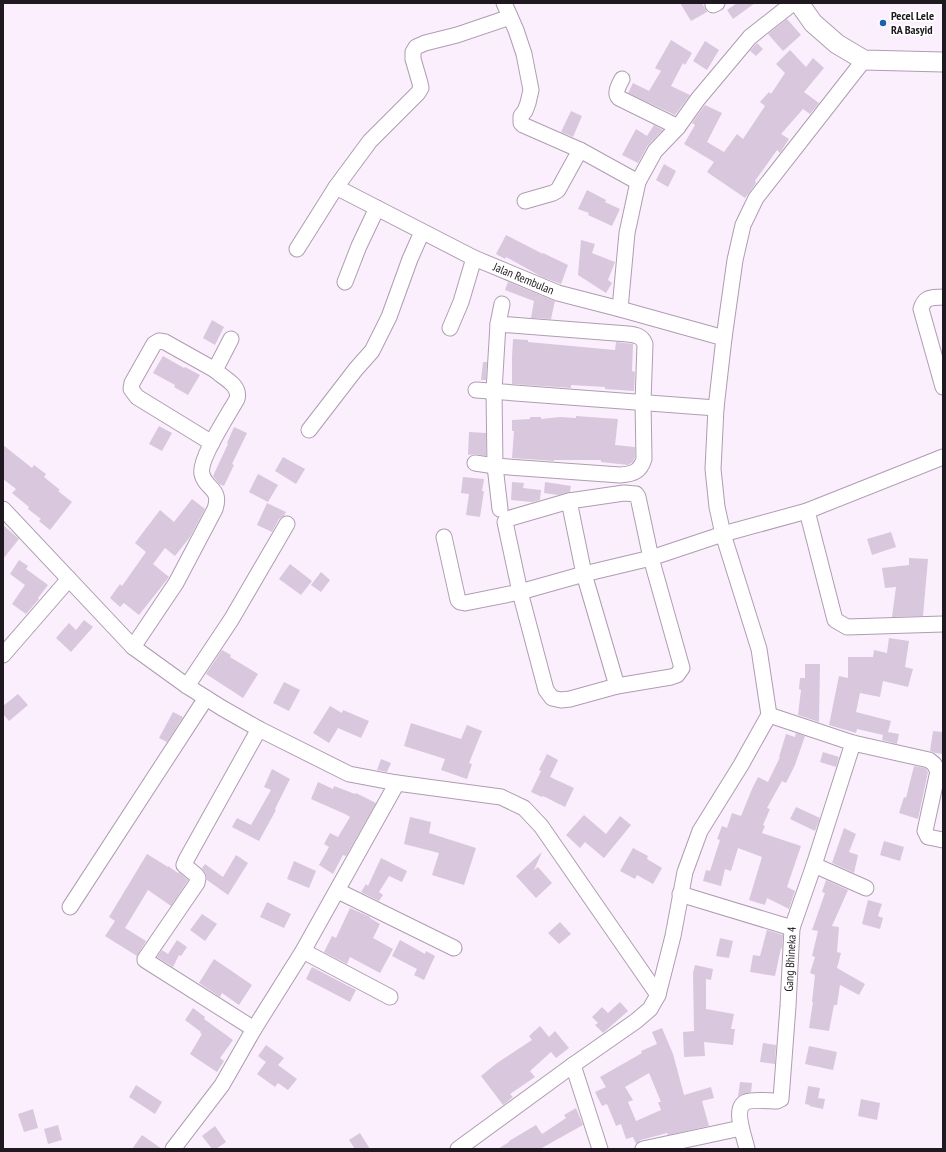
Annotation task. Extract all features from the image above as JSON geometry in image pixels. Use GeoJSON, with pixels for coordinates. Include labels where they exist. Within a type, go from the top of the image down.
{"type":"FeatureCollection","features":[{"type":"Feature","properties":{"kind":"main road"},"geometry":{"type":"LineString","coordinates":[[799,3],[813,23],[837,44],[864,60],[943,62]]}},
{"type":"Feature","properties":{"kind":"street"},"geometry":{"type":"LineString","coordinates":[[504,3],[524,54],[531,90],[525,111],[521,116],[521,123],[580,150],[638,182]]}},
{"type":"Feature","properties":{"kind":"street"},"geometry":{"type":"LineString","coordinates":[[620,309],[627,233],[638,182],[655,151],[678,127],[698,99],[750,38],[793,3]]}},
{"type":"Feature","properties":{"kind":"street"},"geometry":{"type":"LineString","coordinates":[[297,249],[336,187],[370,140],[418,93],[420,83],[413,59],[413,52],[416,47],[510,17]]}},
{"type":"Feature","properties":{"kind":"street"},"geometry":{"type":"LineString","coordinates":[[458,1149],[636,1021],[650,1009],[658,995],[673,936],[685,872],[700,831],[741,765],[769,715],[756,637],[723,534],[717,507],[713,469],[716,408],[735,260],[743,225],[756,198],[864,60]]}},
{"type":"Feature","properties":{"kind":"street"},"geometry":{"type":"LineString","coordinates":[[622,80],[616,92],[619,98],[678,127]]}},
{"type":"Feature","properties":{"kind":"street"},"geometry":{"type":"LineString","coordinates":[[525,201],[548,195],[558,190],[580,150]]}},
{"type":"Feature","properties":{"kind":"street","name":"Jalan Rembulan"},"geometry":{"type":"LineString","coordinates":[[336,187],[474,258],[558,293],[724,338]]}},
{"type":"Feature","properties":{"kind":"street"},"geometry":{"type":"LineString","coordinates":[[345,282],[358,246],[377,208]]}},
{"type":"Feature","properties":{"kind":"street"},"geometry":{"type":"LineString","coordinates":[[309,430],[356,369],[372,351],[389,316],[410,259],[422,232]]}},
{"type":"Feature","properties":{"kind":"street"},"geometry":{"type":"LineString","coordinates":[[450,328],[461,302],[474,258]]}},
{"type":"Feature","properties":{"kind":"street"},"geometry":{"type":"LineString","coordinates":[[943,297],[929,298],[923,302],[921,309],[943,387]]}},
{"type":"Feature","properties":{"kind":"street"},"geometry":{"type":"LineString","coordinates":[[500,509],[495,466],[494,391],[498,324],[502,304]]}},
{"type":"Feature","properties":{"kind":"street"},"geometry":{"type":"LineString","coordinates":[[475,463],[495,466],[620,475],[630,474],[637,471],[642,466],[644,459],[643,402],[646,344],[643,339],[638,336],[498,324]]}},
{"type":"Feature","properties":{"kind":"street"},"geometry":{"type":"LineString","coordinates":[[215,370],[230,339]]}},
{"type":"Feature","properties":{"kind":"street"},"geometry":{"type":"LineString","coordinates":[[133,647],[176,583],[215,509],[217,503],[214,490],[204,479],[201,473],[202,467],[212,443],[239,394],[235,386],[215,370],[165,342],[159,341],[154,344],[132,383],[131,389],[138,397],[212,443]]}},
{"type":"Feature","properties":{"kind":"street"},"geometry":{"type":"LineString","coordinates":[[476,390],[716,408]]}},
{"type":"Feature","properties":{"kind":"street"},"geometry":{"type":"LineString","coordinates":[[444,537],[458,600],[465,603],[520,592],[584,574],[651,558],[723,534],[807,512],[943,457]]}},
{"type":"Feature","properties":{"kind":"street"},"geometry":{"type":"LineString","coordinates":[[624,493],[636,494],[638,497],[651,558],[682,668],[677,675],[671,678],[617,686],[570,699],[560,700],[552,698],[546,690],[520,592],[505,522],[506,520],[569,501],[624,493]]}},
{"type":"Feature","properties":{"kind":"street"},"geometry":{"type":"LineString","coordinates":[[569,501],[584,574],[617,686]]}},
{"type":"Feature","properties":{"kind":"street"},"geometry":{"type":"LineString","coordinates":[[3,509],[133,647],[187,686],[259,729],[349,774],[397,783],[501,797],[524,808],[541,826],[658,995]]}},
{"type":"Feature","properties":{"kind":"street"},"geometry":{"type":"LineString","coordinates":[[807,512],[835,620],[847,627],[943,624]]}},
{"type":"Feature","properties":{"kind":"street"},"geometry":{"type":"LineString","coordinates":[[187,686],[231,620],[287,524]]}},
{"type":"Feature","properties":{"kind":"street"},"geometry":{"type":"LineString","coordinates":[[3,655],[69,579]]}},
{"type":"Feature","properties":{"kind":"street"},"geometry":{"type":"LineString","coordinates":[[70,907],[206,698]]}},
{"type":"Feature","properties":{"kind":"street"},"geometry":{"type":"LineString","coordinates":[[769,715],[853,743],[929,760],[934,764],[938,771],[925,831],[928,837],[943,840]]}},
{"type":"Feature","properties":{"kind":"street"},"geometry":{"type":"LineString","coordinates":[[254,1029],[145,959],[197,883],[198,878],[196,875],[184,865],[186,860],[259,729]]}},
{"type":"Feature","properties":{"kind":"street","name":"Gang Bhineka 4"},"geometry":{"type":"LineString","coordinates":[[747,1149],[741,1128],[740,1112],[742,1105],[747,1102],[778,1101],[781,1099],[788,1013],[792,928],[853,743]]}},
{"type":"Feature","properties":{"kind":"street"},"geometry":{"type":"LineString","coordinates":[[173,1149],[222,1085],[254,1029],[303,951],[338,891],[397,783]]}},
{"type":"Feature","properties":{"kind":"street"},"geometry":{"type":"LineString","coordinates":[[814,865],[866,888]]}},
{"type":"Feature","properties":{"kind":"street"},"geometry":{"type":"LineString","coordinates":[[338,891],[454,948]]}},
{"type":"Feature","properties":{"kind":"street"},"geometry":{"type":"LineString","coordinates":[[680,894],[792,928]]}},
{"type":"Feature","properties":{"kind":"street"},"geometry":{"type":"LineString","coordinates":[[303,951],[390,996]]}},
{"type":"Feature","properties":{"kind":"street"},"geometry":{"type":"LineString","coordinates":[[573,1065],[600,1149]]}},
{"type":"Feature","properties":{"kind":"street"},"geometry":{"type":"LineString","coordinates":[[643,1149],[741,1128]]}},
{"type":"Feature","properties":{"kind":"building"},"geometry":{"type":"Polygon","coordinates":[[[680,3],[702,3],[707,12],[691,21],[680,3]]]}},
{"type":"Feature","properties":{"kind":"building"},"geometry":{"type":"Polygon","coordinates":[[[737,3],[755,3],[733,19],[727,10],[737,3]]]}},
{"type":"Feature","properties":{"kind":"building"},"geometry":{"type":"Polygon","coordinates":[[[787,19],[801,35],[783,51],[768,34],[787,19]]]}},
{"type":"Feature","properties":{"kind":"building"},"geometry":{"type":"Polygon","coordinates":[[[671,40],[692,53],[685,65],[683,63],[671,86],[690,95],[675,115],[628,93],[633,83],[649,91],[661,71],[655,68],[671,40]]]}},
{"type":"Feature","properties":{"kind":"building"},"geometry":{"type":"Polygon","coordinates":[[[705,41],[719,50],[707,70],[693,61],[705,41]]]}},
{"type":"Feature","properties":{"kind":"building"},"geometry":{"type":"Polygon","coordinates":[[[757,43],[763,49],[756,56],[750,51],[757,43]]]}},
{"type":"Feature","properties":{"kind":"building"},"geometry":{"type":"Polygon","coordinates":[[[790,50],[806,67],[813,58],[824,68],[804,92],[819,103],[810,114],[803,109],[781,134],[789,139],[780,153],[777,150],[745,198],[707,172],[714,162],[684,144],[695,125],[692,123],[705,105],[722,113],[707,142],[724,152],[737,134],[743,139],[765,106],[760,102],[769,92],[771,94],[785,73],[776,64],[790,50]]]}},
{"type":"Feature","properties":{"kind":"building"},"geometry":{"type":"Polygon","coordinates":[[[571,111],[582,116],[573,137],[561,132],[571,111]]]}},
{"type":"Feature","properties":{"kind":"building"},"geometry":{"type":"Polygon","coordinates":[[[654,125],[663,130],[648,145],[638,163],[622,155],[636,129],[647,136],[654,125]]]}},
{"type":"Feature","properties":{"kind":"building"},"geometry":{"type":"Polygon","coordinates":[[[664,164],[676,171],[668,187],[656,180],[664,164]]]}},
{"type":"Feature","properties":{"kind":"building"},"geometry":{"type":"Polygon","coordinates":[[[587,190],[606,200],[605,202],[620,209],[612,226],[588,215],[589,213],[578,209],[587,190]]]}},
{"type":"Feature","properties":{"kind":"building"},"geometry":{"type":"Polygon","coordinates":[[[506,235],[568,265],[561,284],[542,277],[506,257],[505,259],[496,254],[506,235]]]}},
{"type":"Feature","properties":{"kind":"building"},"geometry":{"type":"Polygon","coordinates":[[[581,240],[595,244],[592,253],[615,262],[608,280],[612,283],[606,293],[578,275],[581,240]]]}},
{"type":"Feature","properties":{"kind":"building"},"geometry":{"type":"Polygon","coordinates":[[[508,282],[555,301],[551,319],[531,318],[534,301],[505,290],[508,282]]]}},
{"type":"Feature","properties":{"kind":"building"},"geometry":{"type":"Polygon","coordinates":[[[212,320],[224,327],[215,345],[203,338],[212,320]]]}},
{"type":"Feature","properties":{"kind":"building"},"geometry":{"type":"Polygon","coordinates":[[[513,339],[528,340],[528,342],[615,350],[616,342],[633,344],[632,371],[635,372],[634,391],[605,389],[605,387],[571,385],[571,388],[512,384],[513,339]]]}},
{"type":"Feature","properties":{"kind":"building"},"geometry":{"type":"Polygon","coordinates":[[[163,356],[200,375],[188,395],[174,387],[175,385],[153,373],[163,356]]]}},
{"type":"Feature","properties":{"kind":"building"},"geometry":{"type":"Polygon","coordinates":[[[483,362],[487,362],[486,380],[481,380],[483,362]]]}},
{"type":"Feature","properties":{"kind":"building"},"geometry":{"type":"Polygon","coordinates":[[[576,416],[618,419],[615,445],[635,447],[635,457],[633,462],[628,465],[601,462],[601,460],[554,461],[512,458],[514,431],[512,431],[512,420],[530,419],[530,417],[541,417],[541,419],[560,417],[576,418],[576,416]]]}},
{"type":"Feature","properties":{"kind":"building"},"geometry":{"type":"Polygon","coordinates":[[[159,426],[172,433],[162,451],[149,444],[159,426]]]}},
{"type":"Feature","properties":{"kind":"building"},"geometry":{"type":"Polygon","coordinates":[[[234,427],[247,433],[232,464],[234,465],[224,486],[219,484],[213,476],[234,427]]]}},
{"type":"Feature","properties":{"kind":"building"},"geometry":{"type":"Polygon","coordinates":[[[469,432],[486,433],[486,456],[476,454],[468,455],[469,432]]]}},
{"type":"Feature","properties":{"kind":"building"},"geometry":{"type":"Polygon","coordinates":[[[3,445],[32,468],[34,465],[46,474],[44,477],[72,502],[50,530],[39,521],[41,519],[28,509],[29,507],[12,493],[16,489],[3,479],[3,445]]]}},
{"type":"Feature","properties":{"kind":"building"},"geometry":{"type":"Polygon","coordinates":[[[283,457],[305,469],[296,484],[275,471],[283,457]]]}},
{"type":"Feature","properties":{"kind":"building"},"geometry":{"type":"Polygon","coordinates":[[[258,474],[278,485],[268,502],[249,492],[258,474]]]}},
{"type":"Feature","properties":{"kind":"building"},"geometry":{"type":"Polygon","coordinates":[[[463,477],[484,479],[482,491],[484,491],[480,517],[466,515],[469,494],[461,493],[463,477]]]}},
{"type":"Feature","properties":{"kind":"building"},"geometry":{"type":"Polygon","coordinates":[[[512,482],[524,483],[523,488],[541,490],[540,500],[532,502],[511,500],[512,482]]]}},
{"type":"Feature","properties":{"kind":"building"},"geometry":{"type":"Polygon","coordinates":[[[545,482],[571,486],[570,492],[558,495],[544,493],[545,482]]]}},
{"type":"Feature","properties":{"kind":"building"},"geometry":{"type":"Polygon","coordinates":[[[192,499],[205,509],[190,537],[175,556],[165,548],[153,564],[169,577],[139,615],[124,603],[120,607],[110,598],[120,584],[122,586],[146,552],[135,543],[160,510],[174,522],[192,499]]]}},
{"type":"Feature","properties":{"kind":"building"},"geometry":{"type":"Polygon","coordinates":[[[267,503],[286,512],[284,516],[279,519],[272,532],[257,525],[267,503]]]}},
{"type":"Feature","properties":{"kind":"building"},"geometry":{"type":"Polygon","coordinates":[[[3,525],[19,539],[3,559],[3,525]]]}},
{"type":"Feature","properties":{"kind":"building"},"geometry":{"type":"Polygon","coordinates":[[[891,532],[896,547],[872,555],[867,539],[891,532]]]}},
{"type":"Feature","properties":{"kind":"building"},"geometry":{"type":"Polygon","coordinates":[[[909,558],[928,559],[923,616],[892,617],[896,587],[885,588],[882,568],[909,565],[909,558]]]}},
{"type":"Feature","properties":{"kind":"building"},"geometry":{"type":"Polygon","coordinates":[[[19,560],[28,566],[26,569],[48,585],[38,598],[39,599],[26,614],[12,604],[25,585],[10,574],[19,560]]]}},
{"type":"Feature","properties":{"kind":"building"},"geometry":{"type":"Polygon","coordinates":[[[290,564],[312,581],[301,595],[279,579],[290,564]]]}},
{"type":"Feature","properties":{"kind":"building"},"geometry":{"type":"Polygon","coordinates":[[[321,572],[330,580],[321,592],[311,585],[321,572]]]}},
{"type":"Feature","properties":{"kind":"building"},"geometry":{"type":"Polygon","coordinates":[[[84,620],[93,627],[71,652],[56,638],[69,623],[76,630],[84,620]]]}},
{"type":"Feature","properties":{"kind":"building"},"geometry":{"type":"Polygon","coordinates":[[[889,638],[909,641],[905,667],[913,669],[908,687],[883,681],[880,697],[860,693],[856,712],[891,721],[888,732],[899,734],[897,744],[882,740],[883,735],[857,729],[856,733],[829,725],[839,676],[848,678],[848,657],[873,657],[874,650],[887,653],[889,638]]]}},
{"type":"Feature","properties":{"kind":"building"},"geometry":{"type":"Polygon","coordinates":[[[222,650],[231,655],[230,657],[258,674],[243,698],[206,674],[222,650]]]}},
{"type":"Feature","properties":{"kind":"building"},"geometry":{"type":"Polygon","coordinates":[[[805,664],[820,664],[819,722],[798,715],[801,690],[799,689],[800,678],[805,678],[805,664]]]}},
{"type":"Feature","properties":{"kind":"building"},"geometry":{"type":"Polygon","coordinates":[[[284,682],[300,690],[289,711],[273,703],[284,682]]]}},
{"type":"Feature","properties":{"kind":"building"},"geometry":{"type":"Polygon","coordinates":[[[18,694],[28,705],[9,721],[3,714],[3,706],[18,694]]]}},
{"type":"Feature","properties":{"kind":"building"},"geometry":{"type":"Polygon","coordinates":[[[330,706],[342,713],[343,710],[369,721],[361,738],[338,728],[329,743],[313,733],[330,706]]]}},
{"type":"Feature","properties":{"kind":"building"},"geometry":{"type":"Polygon","coordinates":[[[173,712],[183,717],[167,742],[159,738],[173,712]]]}},
{"type":"Feature","properties":{"kind":"building"},"geometry":{"type":"Polygon","coordinates":[[[411,723],[461,739],[467,725],[482,731],[469,763],[472,764],[467,779],[441,770],[445,759],[404,746],[411,723]]]}},
{"type":"Feature","properties":{"kind":"building"},"geometry":{"type":"Polygon","coordinates":[[[933,731],[943,732],[943,754],[930,751],[933,731]]]}},
{"type":"Feature","properties":{"kind":"building"},"geometry":{"type":"Polygon","coordinates":[[[796,733],[805,736],[795,765],[786,783],[782,781],[767,808],[770,809],[763,825],[765,826],[762,833],[801,846],[787,887],[795,891],[789,909],[767,898],[765,905],[749,900],[762,857],[738,848],[731,871],[725,869],[721,886],[703,881],[706,870],[710,871],[720,840],[717,839],[722,826],[727,828],[732,813],[741,816],[758,777],[768,782],[780,757],[786,734],[795,737],[796,733]]]}},
{"type":"Feature","properties":{"kind":"building"},"geometry":{"type":"Polygon","coordinates":[[[823,752],[839,757],[836,767],[820,762],[823,752]]]}},
{"type":"Feature","properties":{"kind":"building"},"geometry":{"type":"Polygon","coordinates":[[[547,754],[558,760],[550,777],[574,788],[565,807],[531,792],[547,754]]]}},
{"type":"Feature","properties":{"kind":"building"},"geometry":{"type":"Polygon","coordinates":[[[381,759],[391,763],[387,772],[377,770],[381,759]]]}},
{"type":"Feature","properties":{"kind":"building"},"geometry":{"type":"Polygon","coordinates":[[[914,766],[925,768],[928,772],[918,819],[899,813],[904,797],[906,798],[914,766]]]}},
{"type":"Feature","properties":{"kind":"building"},"geometry":{"type":"Polygon","coordinates":[[[272,769],[290,779],[275,809],[276,810],[259,841],[232,827],[237,818],[251,825],[271,790],[264,787],[272,769]]]}},
{"type":"Feature","properties":{"kind":"building"},"geometry":{"type":"Polygon","coordinates":[[[318,782],[333,789],[334,786],[355,794],[356,793],[376,803],[346,856],[343,855],[333,874],[319,865],[329,847],[324,844],[330,833],[338,837],[350,817],[311,799],[318,782]]]}},
{"type":"Feature","properties":{"kind":"building"},"geometry":{"type":"Polygon","coordinates":[[[796,807],[820,818],[815,831],[790,819],[796,807]]]}},
{"type":"Feature","properties":{"kind":"building"},"geometry":{"type":"Polygon","coordinates":[[[584,815],[606,834],[620,816],[631,825],[604,858],[585,842],[580,848],[566,835],[584,815]]]}},
{"type":"Feature","properties":{"kind":"building"},"geometry":{"type":"Polygon","coordinates":[[[410,817],[431,822],[429,833],[476,848],[464,885],[432,875],[439,853],[404,844],[410,817]]]}},
{"type":"Feature","properties":{"kind":"building"},"geometry":{"type":"Polygon","coordinates":[[[844,828],[856,834],[849,852],[858,855],[854,873],[832,863],[844,828]]]}},
{"type":"Feature","properties":{"kind":"building"},"geometry":{"type":"Polygon","coordinates":[[[884,841],[904,847],[900,861],[880,855],[884,841]]]}},
{"type":"Feature","properties":{"kind":"building"},"geometry":{"type":"Polygon","coordinates":[[[633,848],[648,856],[647,859],[662,868],[653,884],[637,875],[635,879],[620,871],[633,848]]]}},
{"type":"Feature","properties":{"kind":"building"},"geometry":{"type":"Polygon","coordinates":[[[542,852],[534,870],[538,867],[552,883],[536,898],[516,876],[542,852]]]}},
{"type":"Feature","properties":{"kind":"building"},"geometry":{"type":"Polygon","coordinates":[[[147,854],[178,873],[179,872],[188,880],[171,906],[148,890],[125,928],[146,941],[137,956],[105,936],[115,921],[109,917],[147,854]]]}},
{"type":"Feature","properties":{"kind":"building"},"geometry":{"type":"Polygon","coordinates":[[[236,855],[248,863],[228,895],[207,880],[206,874],[202,868],[205,864],[223,877],[236,855]]]}},
{"type":"Feature","properties":{"kind":"building"},"geometry":{"type":"Polygon","coordinates":[[[381,858],[407,871],[402,882],[389,876],[379,892],[383,895],[379,901],[361,892],[366,884],[368,886],[381,858]]]}},
{"type":"Feature","properties":{"kind":"building"},"geometry":{"type":"Polygon","coordinates":[[[294,861],[316,871],[309,888],[287,879],[294,861]]]}},
{"type":"Feature","properties":{"kind":"building"},"geometry":{"type":"Polygon","coordinates":[[[826,880],[848,890],[832,926],[839,927],[837,952],[841,953],[837,968],[865,984],[859,995],[840,985],[837,1005],[834,1005],[829,1031],[809,1028],[815,975],[810,973],[815,957],[812,956],[818,931],[812,930],[825,893],[822,892],[826,880]]]}},
{"type":"Feature","properties":{"kind":"building"},"geometry":{"type":"Polygon","coordinates":[[[868,900],[882,904],[878,916],[883,918],[880,929],[862,924],[868,900]]]}},
{"type":"Feature","properties":{"kind":"building"},"geometry":{"type":"Polygon","coordinates":[[[267,902],[291,914],[284,928],[260,917],[267,902]]]}},
{"type":"Feature","properties":{"kind":"building"},"geometry":{"type":"Polygon","coordinates":[[[350,908],[370,917],[380,924],[373,938],[393,949],[380,973],[350,957],[347,964],[324,952],[332,936],[336,938],[350,908]]]}},
{"type":"Feature","properties":{"kind":"building"},"geometry":{"type":"Polygon","coordinates":[[[202,914],[217,924],[205,941],[190,930],[202,914]]]}},
{"type":"Feature","properties":{"kind":"building"},"geometry":{"type":"Polygon","coordinates":[[[560,922],[571,934],[559,944],[548,933],[560,922]]]}},
{"type":"Feature","properties":{"kind":"building"},"geometry":{"type":"Polygon","coordinates":[[[767,930],[783,935],[782,949],[781,948],[775,976],[750,972],[753,955],[760,956],[767,930]]]}},
{"type":"Feature","properties":{"kind":"building"},"geometry":{"type":"Polygon","coordinates":[[[720,938],[733,941],[729,958],[716,956],[720,938]]]}},
{"type":"Feature","properties":{"kind":"building"},"geometry":{"type":"Polygon","coordinates":[[[177,940],[187,947],[181,956],[179,955],[173,967],[157,957],[162,950],[168,954],[177,940]]]}},
{"type":"Feature","properties":{"kind":"building"},"geometry":{"type":"Polygon","coordinates":[[[400,940],[425,954],[426,951],[435,956],[424,980],[414,975],[417,969],[392,956],[400,940]]]}},
{"type":"Feature","properties":{"kind":"building"},"geometry":{"type":"Polygon","coordinates":[[[214,959],[252,985],[239,1005],[222,993],[220,997],[199,983],[214,959]]]}},
{"type":"Feature","properties":{"kind":"building"},"geometry":{"type":"Polygon","coordinates":[[[695,965],[713,969],[711,980],[706,979],[706,1009],[734,1014],[731,1029],[735,1029],[733,1045],[704,1042],[705,1056],[684,1057],[683,1032],[694,1031],[693,973],[695,965]]]}},
{"type":"Feature","properties":{"kind":"building"},"geometry":{"type":"Polygon","coordinates":[[[312,967],[356,990],[350,1002],[306,979],[312,967]]]}},
{"type":"Feature","properties":{"kind":"building"},"geometry":{"type":"Polygon","coordinates":[[[620,1002],[628,1011],[603,1033],[595,1025],[598,1023],[592,1017],[602,1007],[608,1013],[620,1002]]]}},
{"type":"Feature","properties":{"kind":"building"},"geometry":{"type":"Polygon","coordinates":[[[193,1008],[205,1017],[204,1019],[233,1040],[220,1058],[224,1061],[217,1072],[190,1054],[202,1034],[185,1020],[193,1008]]]}},
{"type":"Feature","properties":{"kind":"building"},"geometry":{"type":"Polygon","coordinates":[[[540,1026],[549,1037],[555,1031],[569,1048],[556,1058],[551,1052],[530,1071],[535,1077],[510,1094],[513,1097],[503,1105],[481,1076],[497,1063],[532,1040],[529,1036],[540,1026]]]}},
{"type":"Feature","properties":{"kind":"building"},"geometry":{"type":"Polygon","coordinates":[[[662,1028],[673,1054],[684,1095],[711,1087],[714,1098],[702,1101],[709,1126],[668,1135],[667,1133],[641,1140],[636,1144],[633,1137],[626,1139],[621,1124],[616,1126],[607,1104],[602,1106],[595,1092],[606,1087],[600,1077],[642,1053],[641,1051],[657,1044],[652,1032],[662,1028]],[[649,1073],[625,1087],[633,1100],[628,1102],[636,1121],[661,1110],[658,1102],[661,1102],[649,1073]]]}},
{"type":"Feature","properties":{"kind":"building"},"geometry":{"type":"Polygon","coordinates":[[[763,1043],[776,1045],[775,1064],[760,1062],[763,1043]]]}},
{"type":"Feature","properties":{"kind":"building"},"geometry":{"type":"Polygon","coordinates":[[[266,1045],[284,1058],[278,1065],[297,1079],[288,1090],[278,1083],[275,1087],[257,1074],[266,1062],[258,1056],[266,1045]]]}},
{"type":"Feature","properties":{"kind":"building"},"geometry":{"type":"Polygon","coordinates":[[[809,1046],[837,1052],[833,1070],[805,1064],[809,1046]]]}},
{"type":"Feature","properties":{"kind":"building"},"geometry":{"type":"Polygon","coordinates":[[[740,1082],[752,1083],[751,1092],[738,1097],[740,1082]]]}},
{"type":"Feature","properties":{"kind":"building"},"geometry":{"type":"Polygon","coordinates":[[[136,1085],[162,1102],[155,1114],[129,1097],[136,1085]]]}},
{"type":"Feature","properties":{"kind":"building"},"geometry":{"type":"Polygon","coordinates":[[[808,1086],[820,1088],[818,1098],[825,1099],[823,1109],[805,1104],[808,1086]]]}},
{"type":"Feature","properties":{"kind":"building"},"geometry":{"type":"Polygon","coordinates":[[[861,1099],[880,1103],[877,1120],[858,1116],[861,1099]]]}},
{"type":"Feature","properties":{"kind":"building"},"geometry":{"type":"Polygon","coordinates":[[[576,1108],[583,1125],[540,1149],[498,1149],[536,1125],[542,1134],[566,1118],[564,1115],[576,1108]]]}},
{"type":"Feature","properties":{"kind":"building"},"geometry":{"type":"Polygon","coordinates":[[[33,1109],[38,1128],[24,1132],[18,1114],[33,1109]]]}},
{"type":"Feature","properties":{"kind":"building"},"geometry":{"type":"Polygon","coordinates":[[[58,1125],[62,1140],[48,1144],[44,1129],[58,1125]]]}},
{"type":"Feature","properties":{"kind":"building"},"geometry":{"type":"Polygon","coordinates":[[[215,1126],[226,1142],[216,1149],[212,1149],[202,1136],[215,1126]]]}},
{"type":"Feature","properties":{"kind":"building"},"geometry":{"type":"Polygon","coordinates":[[[360,1133],[370,1149],[355,1149],[349,1140],[360,1133]]]}},
{"type":"Feature","properties":{"kind":"building"},"geometry":{"type":"Polygon","coordinates":[[[142,1135],[162,1149],[132,1149],[142,1135]]]}},
{"type":"Feature","properties":{"kind":"place","name":"Pecel Lele RA Basyid"},"geometry":{"type":"Point","coordinates":[883,23]}}]}
